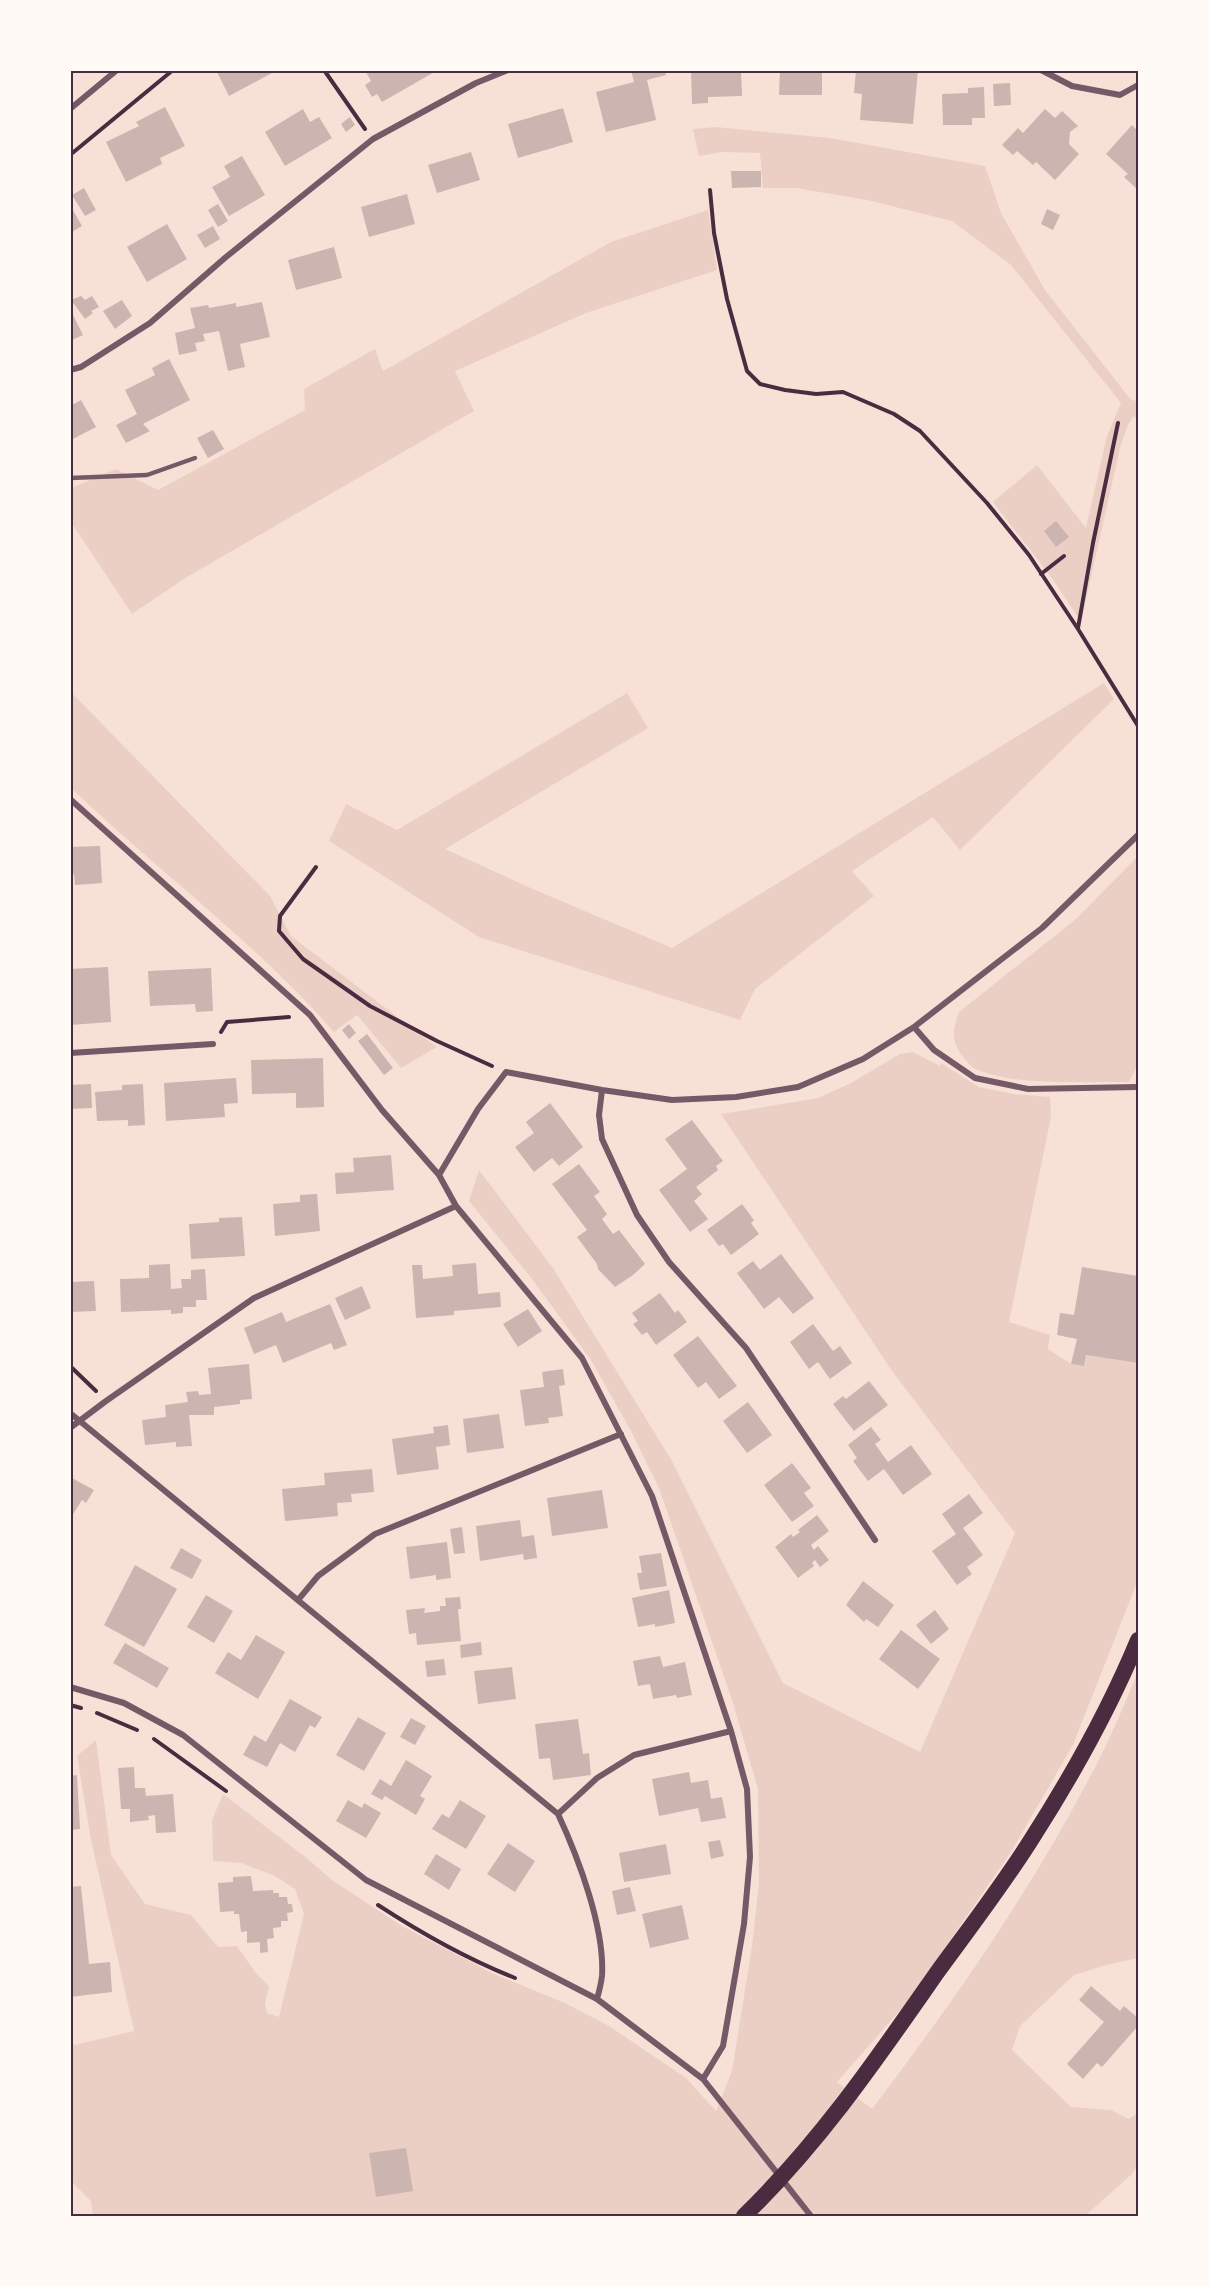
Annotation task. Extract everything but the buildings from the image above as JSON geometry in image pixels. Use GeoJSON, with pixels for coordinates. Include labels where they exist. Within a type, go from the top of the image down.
{"type":"FeatureCollection","features":[{"type":"Feature","properties":{"kind":"highway"},"geometry":{"type":"LineString","coordinates":[[744,2217],[815,2141],[852,2094],[1030,1841],[1089,1744],[1118,1689],[1138,1640]]}},
{"type":"Feature","properties":{"kind":"street"},"geometry":{"type":"LineString","coordinates":[[70,109],[117,70]]}},
{"type":"Feature","properties":{"kind":"street"},"geometry":{"type":"LineString","coordinates":[[70,370],[81,367],[150,323],[226,257],[373,139],[476,83],[508,70]]}},
{"type":"Feature","properties":{"kind":"street"},"geometry":{"type":"LineString","coordinates":[[1041,70],[1072,86],[1120,95],[1138,85]]}},
{"type":"Feature","properties":{"kind":"street"},"geometry":{"type":"LineString","coordinates":[[70,799],[310,1015],[382,1110],[439,1175],[456,1206],[582,1358],[652,1496],[731,1731],[747,1789],[750,1857],[744,1924],[723,2046],[703,2079]]}},
{"type":"Feature","properties":{"kind":"street"},"geometry":{"type":"LineString","coordinates":[[439,1175],[478,1109],[506,1072],[672,1100],[736,1097],[798,1087],[863,1059],[914,1027],[1042,928],[1138,835]]}},
{"type":"Feature","properties":{"kind":"street"},"geometry":{"type":"LineString","coordinates":[[914,1027],[934,1050],[975,1078],[1028,1089],[1138,1087]]}},
{"type":"Feature","properties":{"kind":"street"},"geometry":{"type":"LineString","coordinates":[[70,1053],[213,1044]]}},
{"type":"Feature","properties":{"kind":"street"},"geometry":{"type":"LineString","coordinates":[[602,1090],[599,1115],[602,1139],[637,1215],[669,1262],[746,1348],[875,1540]]}},
{"type":"Feature","properties":{"kind":"street"},"geometry":{"type":"LineString","coordinates":[[70,1428],[254,1298],[456,1206]]}},
{"type":"Feature","properties":{"kind":"street"},"geometry":{"type":"LineString","coordinates":[[70,1413],[558,1814],[577,1856],[601,1943],[602,1977],[597,1999]]}},
{"type":"Feature","properties":{"kind":"street"},"geometry":{"type":"LineString","coordinates":[[298,1600],[318,1576],[375,1534],[621,1434]]}},
{"type":"Feature","properties":{"kind":"street"},"geometry":{"type":"LineString","coordinates":[[70,1687],[124,1704],[183,1735],[366,1880],[597,1999],[703,2079],[810,2217]]}},
{"type":"Feature","properties":{"kind":"street"},"geometry":{"type":"LineString","coordinates":[[558,1814],[597,1778],[634,1755],[731,1731]]}},
{"type":"Feature","properties":{"kind":"lane"},"geometry":{"type":"LineString","coordinates":[[70,478],[147,475],[195,458]]}},
{"type":"Feature","properties":{"kind":"path"},"geometry":{"type":"LineString","coordinates":[[70,155],[173,70]]}},
{"type":"Feature","properties":{"kind":"path"},"geometry":{"type":"LineString","coordinates":[[324,70],[373,139]]}},
{"type":"Feature","properties":{"kind":"path"},"geometry":{"type":"LineString","coordinates":[[710,190],[714,232],[727,298],[747,371],[760,384],[785,390],[816,394],[843,392],[894,414],[920,431],[987,502],[1041,574],[1138,726]]}},
{"type":"Feature","properties":{"kind":"path"},"geometry":{"type":"LineString","coordinates":[[1078,629],[1118,423]]}},
{"type":"Feature","properties":{"kind":"path"},"geometry":{"type":"LineString","coordinates":[[1041,574],[1064,556]]}},
{"type":"Feature","properties":{"kind":"path"},"geometry":{"type":"LineString","coordinates":[[316,867],[280,916],[279,930],[303,958],[370,1006],[437,1041],[506,1072]]}},
{"type":"Feature","properties":{"kind":"path"},"geometry":{"type":"LineString","coordinates":[[213,1044],[227,1022],[310,1015]]}},
{"type":"Feature","properties":{"kind":"path"},"geometry":{"type":"LineString","coordinates":[[70,1366],[106,1401]]}},
{"type":"Feature","properties":{"kind":"shaded area"},"geometry":{"type":"Polygon","coordinates":[[[716,127],[830,138],[985,166],[1001,213],[1045,290],[1131,400],[1138,401],[1138,421],[1134,416],[1127,427],[1120,448],[1081,622],[1054,581],[993,502],[1037,465],[1086,528],[1107,436],[1121,403],[1011,265],[952,221],[867,200],[796,188],[763,188],[760,153],[722,152],[699,156],[693,129],[716,127]]]}},
{"type":"Feature","properties":{"kind":"shaded area"},"geometry":{"type":"Polygon","coordinates":[[[708,210],[717,270],[586,313],[455,371],[474,411],[187,577],[132,614],[71,522],[71,488],[116,469],[158,490],[305,410],[304,389],[375,349],[383,371],[611,242],[708,210]]]}},
{"type":"Feature","properties":{"kind":"shaded area"},"geometry":{"type":"Polygon","coordinates":[[[1104,683],[1114,699],[960,850],[933,817],[852,871],[874,896],[755,989],[740,1020],[479,937],[329,841],[346,804],[397,830],[627,693],[648,728],[445,849],[672,948],[1104,683]]]}},
{"type":"Feature","properties":{"kind":"shaded area"},"geometry":{"type":"Polygon","coordinates":[[[70,691],[270,896],[291,936],[437,1047],[401,1068],[357,1015],[334,1032],[272,967],[71,788],[70,691]]]}},
{"type":"Feature","properties":{"kind":"shaded area"},"geometry":{"type":"Polygon","coordinates":[[[1138,856],[1138,1064],[1129,1082],[1028,1081],[990,1074],[973,1067],[955,1042],[954,1031],[959,1012],[1076,919],[1138,856]]]}},
{"type":"Feature","properties":{"kind":"shaded area"},"geometry":{"type":"Polygon","coordinates":[[[913,1052],[940,1066],[941,1063],[979,1087],[1014,1094],[1050,1097],[1051,1117],[1009,1322],[1050,1335],[1048,1349],[1071,1364],[1084,1366],[1086,1355],[1138,1363],[1138,1580],[1073,1745],[1011,1852],[910,1999],[837,2082],[872,2109],[902,2069],[990,1945],[1044,1859],[1099,1759],[1138,1672],[1138,1958],[1074,1975],[1020,2026],[1012,2050],[1071,2107],[1111,2110],[1129,2119],[1138,2112],[1138,2165],[1132,2174],[1085,2216],[93,2216],[91,2201],[71,2181],[70,2038],[74,2045],[134,2031],[91,1840],[77,1756],[96,1740],[111,1855],[145,1904],[191,1915],[218,1947],[237,1946],[255,1972],[269,1986],[265,2004],[267,2013],[279,2017],[304,1914],[295,1889],[273,1875],[241,1863],[213,1861],[212,1820],[223,1794],[332,1880],[402,1926],[494,1974],[565,2003],[609,2026],[686,2078],[716,2111],[732,2071],[752,1946],[759,1882],[758,1789],[732,1700],[659,1488],[631,1431],[591,1360],[532,1279],[469,1201],[479,1170],[553,1268],[672,1461],[783,1683],[920,1752],[1015,1533],[892,1371],[721,1114],[818,1098],[851,1083],[900,1054],[913,1052]]]}}]}
